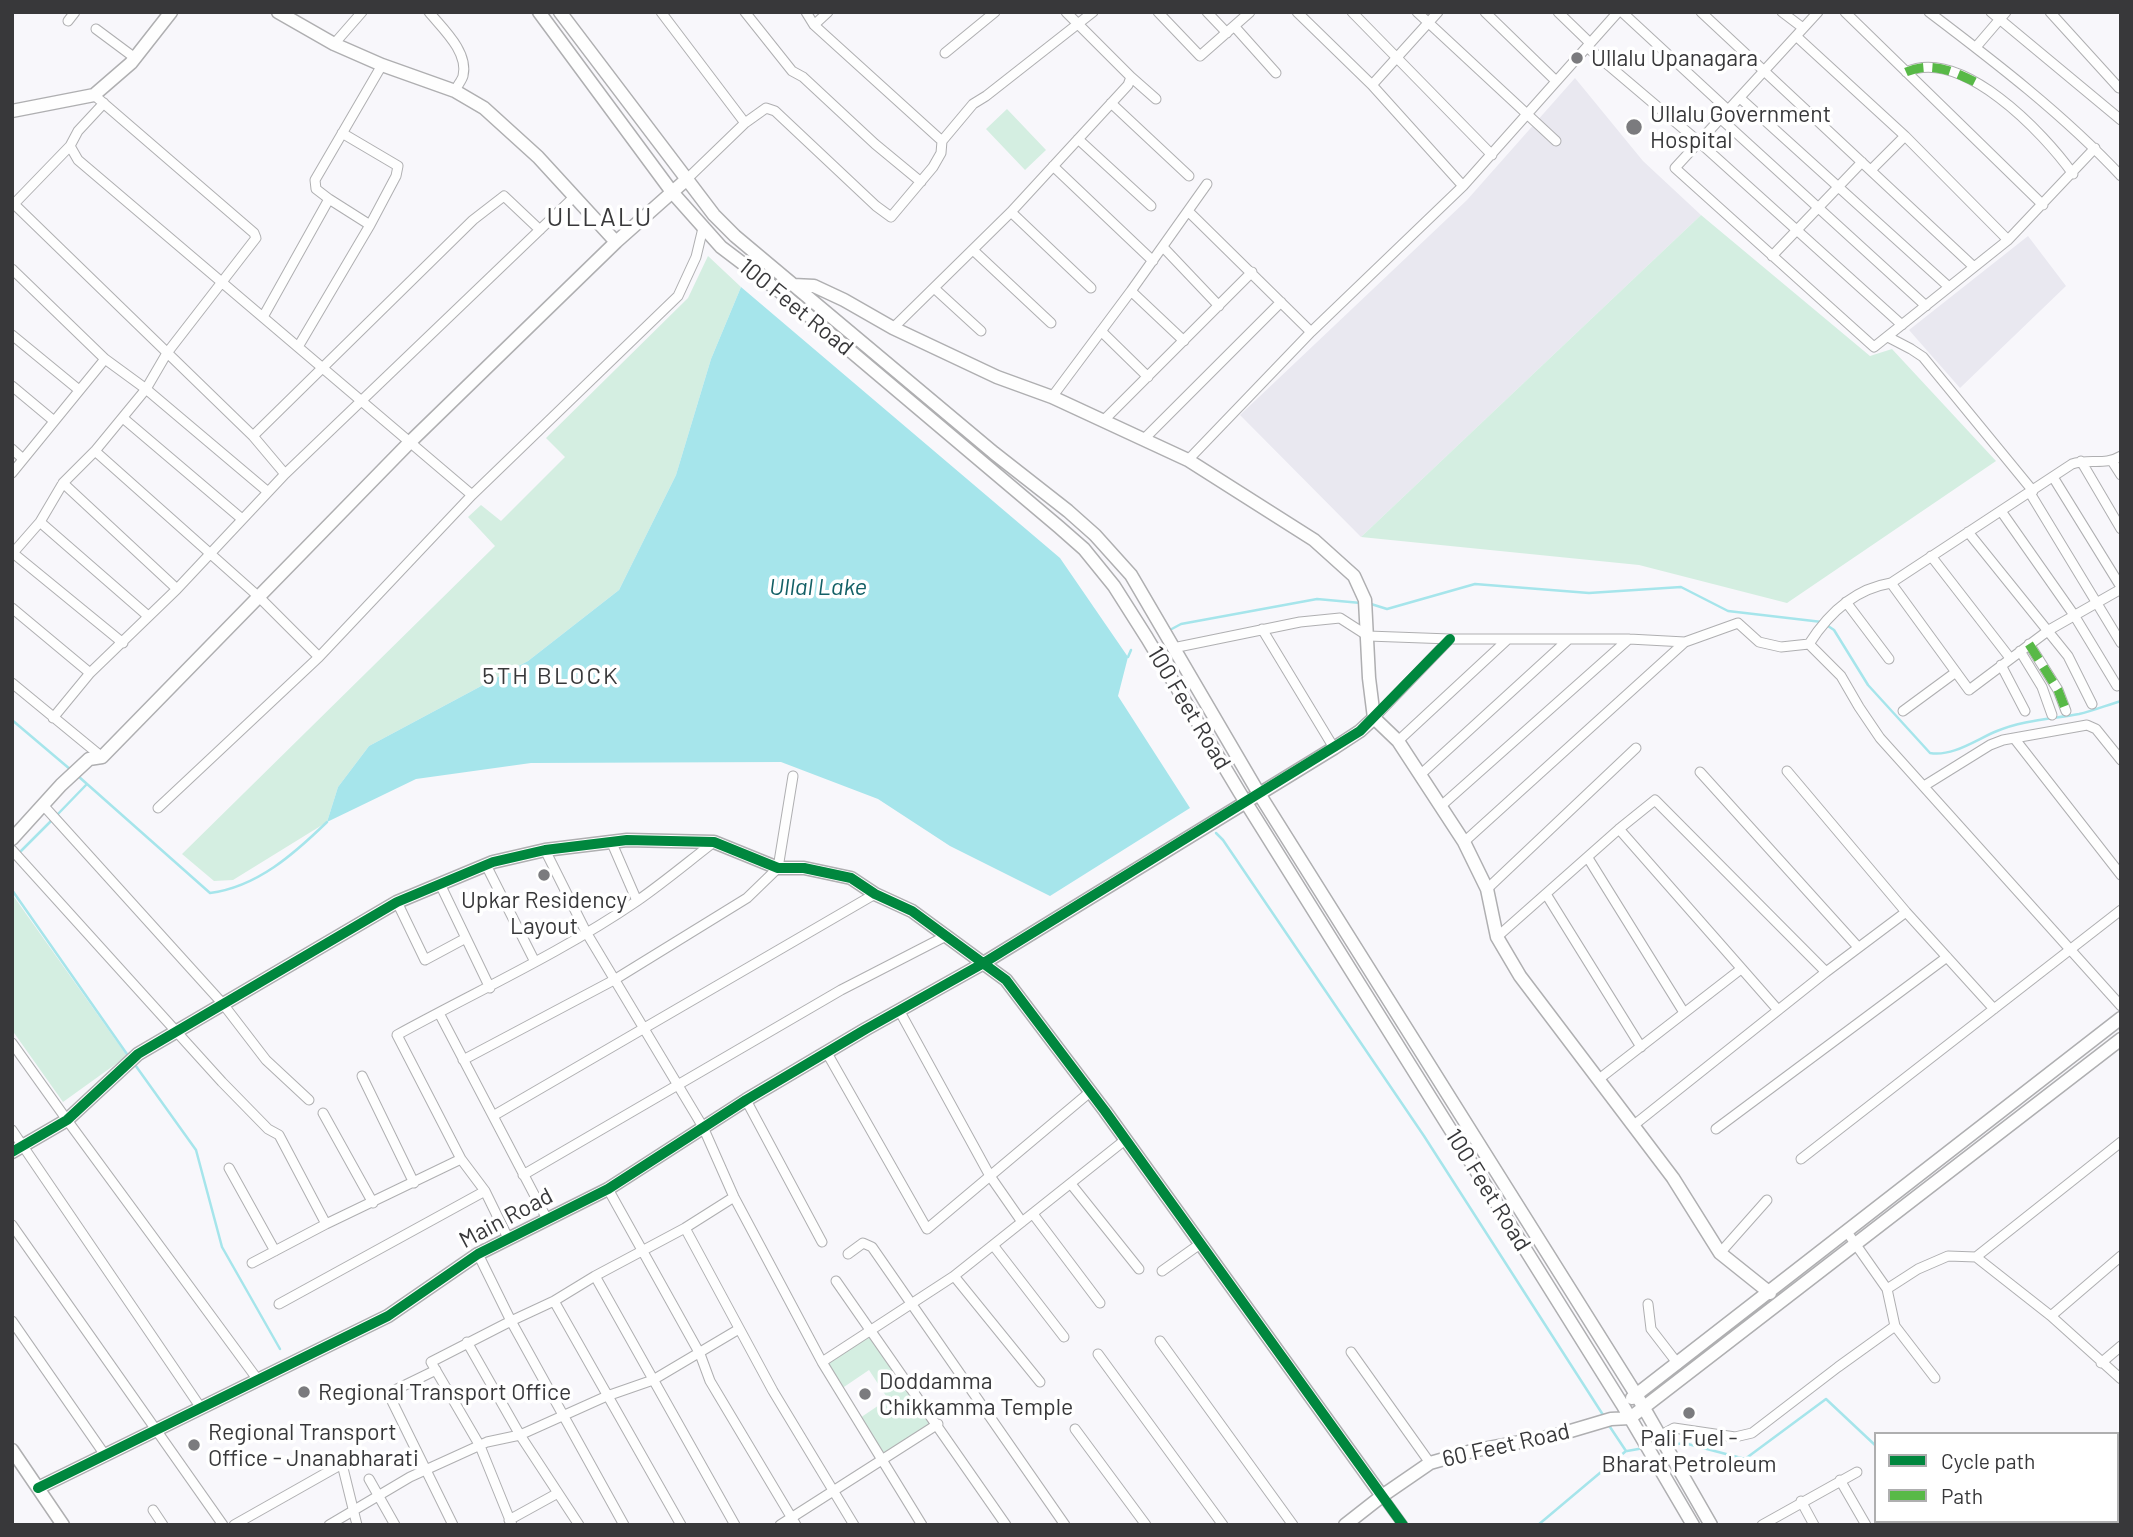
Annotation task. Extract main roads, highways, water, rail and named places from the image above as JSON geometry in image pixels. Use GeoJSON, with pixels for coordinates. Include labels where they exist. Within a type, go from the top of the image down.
{"type":"FeatureCollection","features":[{"type":"Feature","properties":{"kind":"water","name":"Ullal Lake"},"geometry":{"type":"Polygon","coordinates":[[[741,287],[1060,558],[1128,657],[1118,696],[1190,808],[1050,896],[950,846],[878,799],[781,762],[531,763],[416,779],[327,822],[338,787],[369,746],[528,661],[619,590],[676,475],[711,359],[741,287]]]}},
{"type":"Feature","properties":{"kind":"waterway"},"geometry":{"type":"LineString","coordinates":[[1371,604],[1387,609],[1475,584],[1589,593],[1681,587],[1728,611],[1822,622]]}},
{"type":"Feature","properties":{"kind":"waterway"},"geometry":{"type":"LineString","coordinates":[[1168,631],[1181,624],[1317,599],[1361,603]]}},
{"type":"Feature","properties":{"kind":"waterway"},"geometry":{"type":"LineString","coordinates":[[1828,626],[1834,630],[1868,685],[1930,753],[1956,750],[2017,724],[2079,714],[2121,701]]}},
{"type":"Feature","properties":{"kind":"waterway"},"geometry":{"type":"LineString","coordinates":[[1128,657],[1131,650]]}},
{"type":"Feature","properties":{"kind":"waterway"},"geometry":{"type":"LineString","coordinates":[[12,720],[71,770]]}},
{"type":"Feature","properties":{"kind":"waterway"},"geometry":{"type":"LineString","coordinates":[[78,776],[210,893],[243,884],[274,867],[327,822]]}},
{"type":"Feature","properties":{"kind":"waterway"},"geometry":{"type":"LineString","coordinates":[[57,815],[86,785]]}},
{"type":"Feature","properties":{"kind":"waterway"},"geometry":{"type":"LineString","coordinates":[[20,852],[52,820]]}},
{"type":"Feature","properties":{"kind":"waterway"},"geometry":{"type":"LineString","coordinates":[[1216,833],[1424,1136],[1605,1418]]}},
{"type":"Feature","properties":{"kind":"waterway"},"geometry":{"type":"LineString","coordinates":[[12,890],[129,1057]]}},
{"type":"Feature","properties":{"kind":"waterway"},"geometry":{"type":"LineString","coordinates":[[133,1062],[196,1150],[222,1247],[280,1349]]}},
{"type":"Feature","properties":{"kind":"waterway"},"geometry":{"type":"LineString","coordinates":[[1672,1445],[1684,1443],[1745,1459],[1826,1399],[1874,1444]]}},
{"type":"Feature","properties":{"kind":"waterway"},"geometry":{"type":"LineString","coordinates":[[1538,1525],[1626,1451],[1608,1424]]}},
{"type":"Feature","properties":{"kind":"waterway"},"geometry":{"type":"LineString","coordinates":[[1627,1451],[1644,1448]]}},
{"type":"Feature","properties":{"kind":"place","name":"Ullalu Upanagara"},"geometry":{"type":"Point","coordinates":[1577,58]}},
{"type":"Feature","properties":{"kind":"place","name":"Ullalu Government Hospital"},"geometry":{"type":"Point","coordinates":[1634,127]}},
{"type":"Feature","properties":{"kind":"place","name":"Upkar Residency Layout"},"geometry":{"type":"Point","coordinates":[544,875]}},
{"type":"Feature","properties":{"kind":"place","name":"Regional Transport Office"},"geometry":{"type":"Point","coordinates":[304,1392]}},
{"type":"Feature","properties":{"kind":"place","name":"Doddamma Chikkamma Temple"},"geometry":{"type":"Point","coordinates":[865,1394]}},
{"type":"Feature","properties":{"kind":"place","name":"Pali Fuel - Bharat Petroleum"},"geometry":{"type":"Point","coordinates":[1689,1413]}},
{"type":"Feature","properties":{"kind":"place","name":"Regional Transport Office - Jnanabharati"},"geometry":{"type":"Point","coordinates":[194,1445]}},
{"type":"Feature","properties":{"kind":"district","name":"ULLALU"},"geometry":{"type":"Point","coordinates":[600,217]}},
{"type":"Feature","properties":{"kind":"district","name":"5TH BLOCK"},"geometry":{"type":"Point","coordinates":[551,676]}}]}
